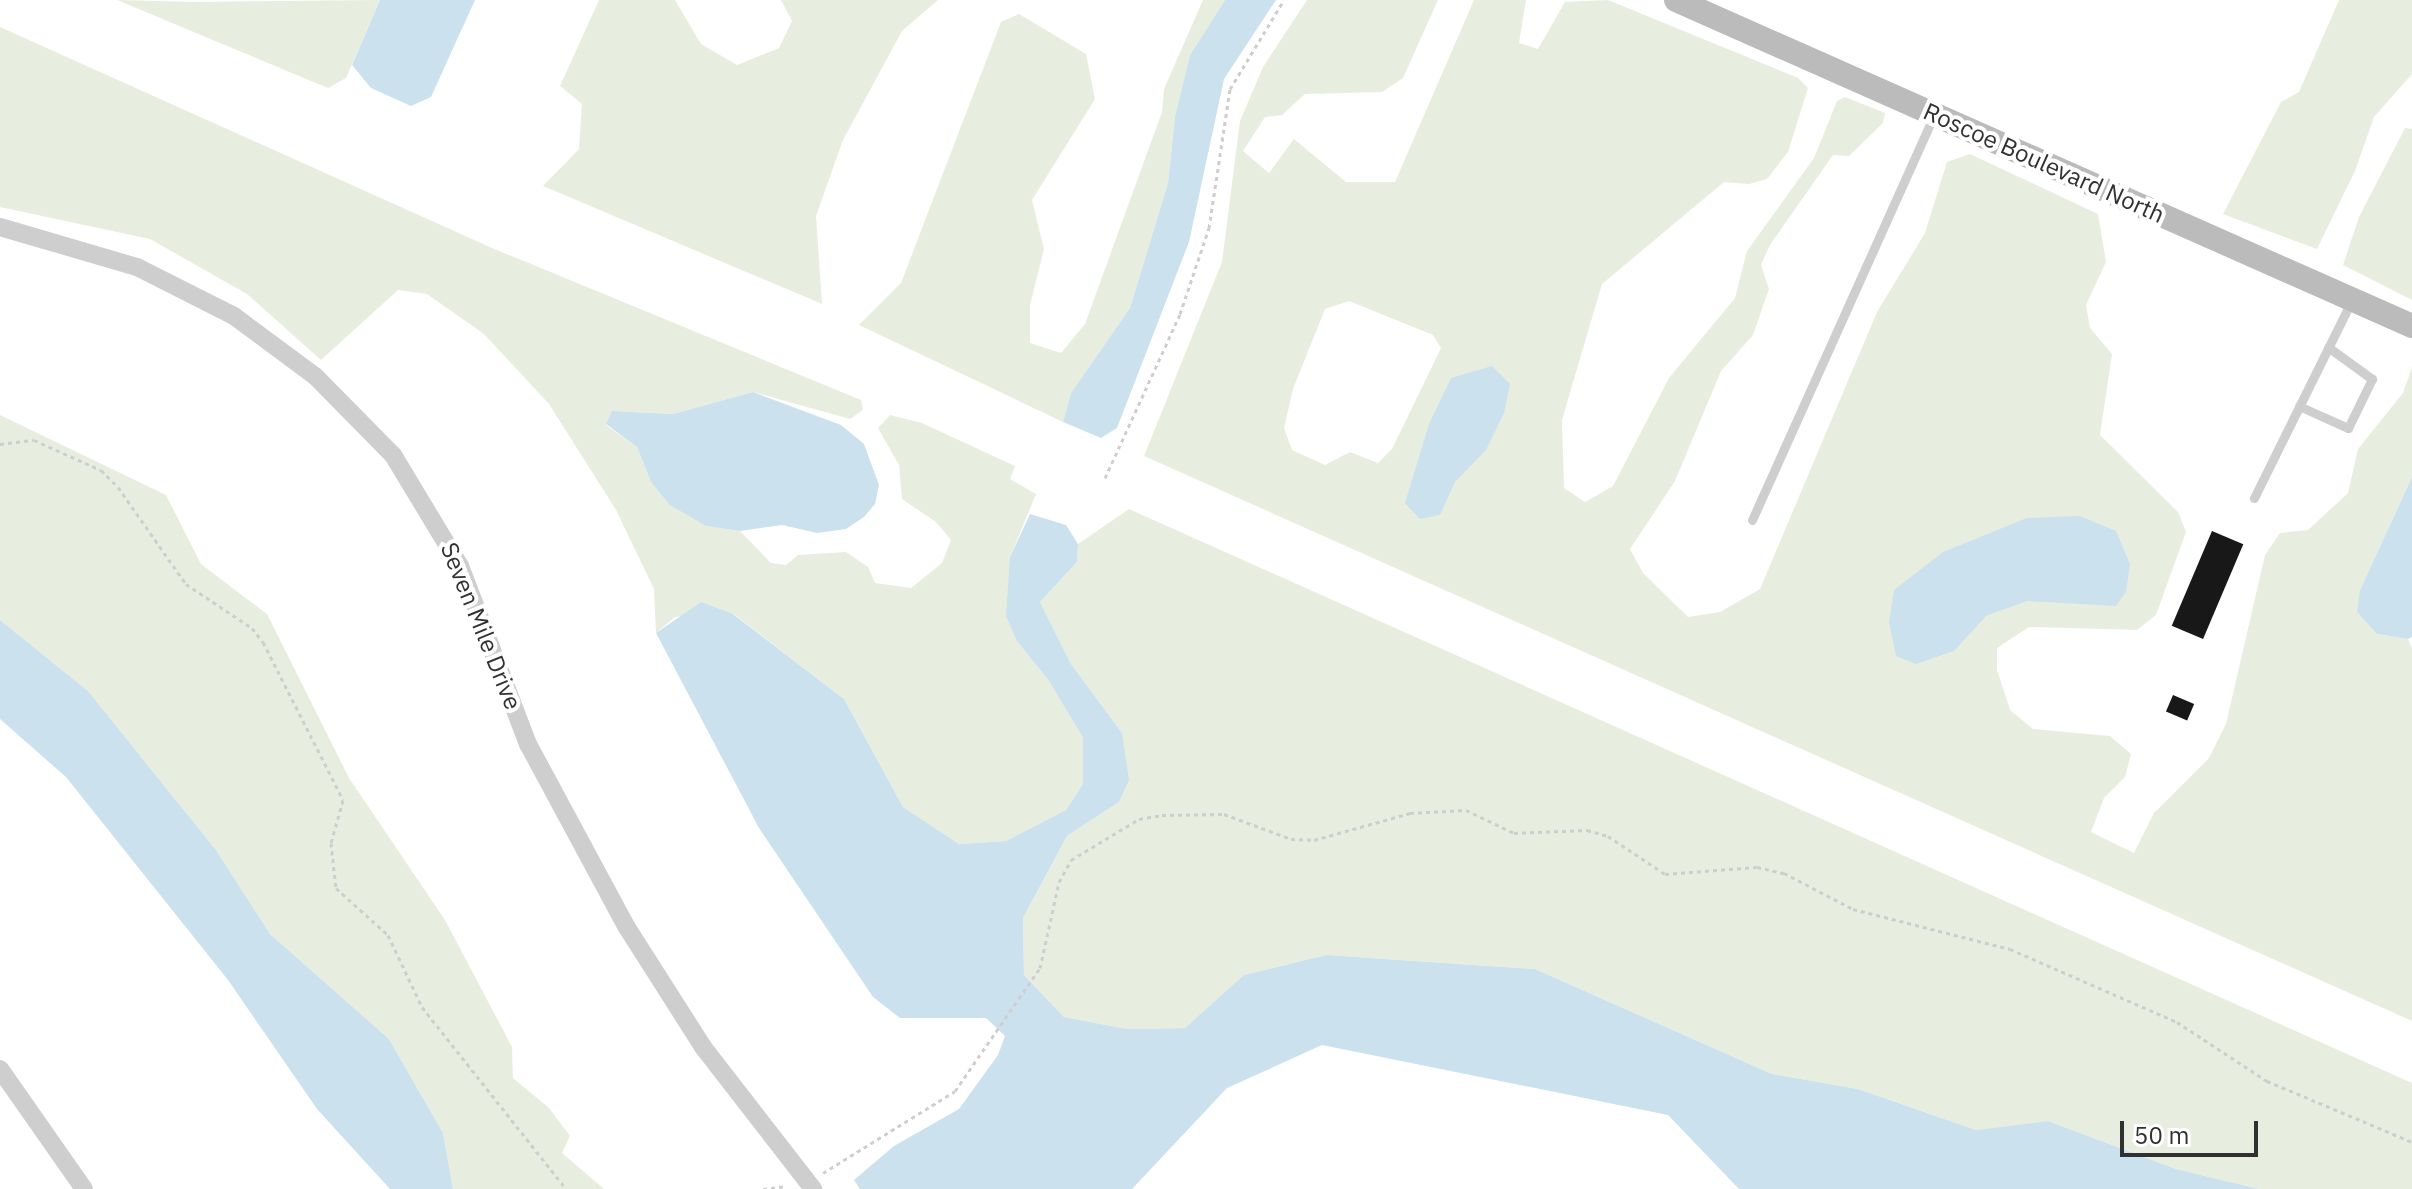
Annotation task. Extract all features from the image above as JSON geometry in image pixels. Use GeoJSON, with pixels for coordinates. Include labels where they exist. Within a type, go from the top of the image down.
{"type":"FeatureCollection","features":[{"type":"Feature","properties":{"kind":"street","name":"Roscoe Boulevard North"},"geometry":{"type":"LineString","coordinates":[[1680,1],[2412,326]]}},
{"type":"Feature","properties":{"kind":"street","name":"Seven Mile Drive"},"geometry":{"type":"LineString","coordinates":[[0,227],[137,267],[234,316],[316,377],[393,455],[460,566],[528,744],[582,848],[664,990],[810,1186]]}},
{"type":"Feature","properties":{"kind":"street"},"geometry":{"type":"LineString","coordinates":[[0,1069],[84,1189]]}},
{"type":"Feature","properties":{"kind":"lane"},"geometry":{"type":"LineString","coordinates":[[1752,520],[1935,114]]}},
{"type":"Feature","properties":{"kind":"lane"},"geometry":{"type":"LineString","coordinates":[[2254,498],[2352,299]]}},
{"type":"Feature","properties":{"kind":"lane"},"geometry":{"type":"LineString","coordinates":[[2299,406],[2348,428],[2372,379],[2328,347]]}},
{"type":"Feature","properties":{"kind":"path"},"geometry":{"type":"LineString","coordinates":[[1105,478],[1180,314],[1209,228],[1230,89],[1284,0]]}},
{"type":"Feature","properties":{"kind":"path"},"geometry":{"type":"LineString","coordinates":[[0,444],[34,440],[101,470],[118,487],[186,584],[252,628],[263,642],[343,800],[331,843],[336,888],[388,935],[422,1007],[566,1189]]}},
{"type":"Feature","properties":{"kind":"path"},"geometry":{"type":"LineString","coordinates":[[763,1189],[810,1186],[934,1108],[955,1091],[996,1034],[1045,956],[1059,882],[1071,860],[1139,819],[1224,814],[1291,839],[1314,840],[1398,815],[1466,810],[1514,833],[1587,830],[1608,836],[1665,874],[1757,867],[1784,873],[1853,909],[2010,949],[2177,1022],[2267,1081],[2412,1142]]}},
{"type":"Feature","properties":{"kind":"green space"},"geometry":{"type":"Polygon","coordinates":[[[117,0],[380,0],[346,78],[328,88],[117,0]]]}},
{"type":"Feature","properties":{"kind":"green space"},"geometry":{"type":"Polygon","coordinates":[[[599,0],[675,0],[701,44],[737,65],[779,48],[792,21],[781,0],[938,0],[902,31],[843,140],[816,216],[822,304],[543,186],[579,149],[582,104],[560,86],[599,0]]]}},
{"type":"Feature","properties":{"kind":"green space"},"geometry":{"type":"Polygon","coordinates":[[[1203,0],[1225,0],[1190,55],[1175,116],[1168,183],[1130,308],[1071,393],[1063,422],[859,325],[901,283],[1001,22],[1019,14],[1086,54],[1095,99],[1032,200],[1044,249],[1030,305],[1030,343],[1061,353],[1085,324],[1162,112],[1164,89],[1203,0]]]}},
{"type":"Feature","properties":{"kind":"green space"},"geometry":{"type":"Polygon","coordinates":[[[1307,0],[1438,0],[1403,78],[1382,92],[1305,94],[1282,115],[1265,117],[1243,151],[1269,173],[1294,139],[1346,182],[1395,182],[1474,0],[1526,0],[1519,43],[1538,49],[1565,2],[1608,0],[1798,78],[1808,88],[1788,152],[1767,179],[1749,184],[1724,182],[1602,284],[1562,420],[1564,488],[1585,502],[1613,486],[1669,378],[1735,298],[1747,251],[1814,158],[1837,101],[1845,97],[1885,113],[1883,123],[1849,156],[1833,155],[1770,245],[1761,265],[1769,289],[1753,335],[1721,371],[1675,481],[1630,549],[1643,573],[1688,617],[1720,612],[1760,589],[1877,312],[1925,233],[1947,162],[1970,154],[2098,214],[2106,262],[2086,305],[2090,328],[2112,354],[2100,435],[2178,512],[2186,532],[2156,615],[2137,630],[2029,627],[1997,648],[1997,670],[2010,710],[2033,729],[2110,736],[2131,754],[2125,777],[2104,798],[2091,832],[2134,853],[2154,813],[2209,758],[2226,724],[2265,555],[2280,533],[2308,530],[2348,493],[2358,449],[2403,393],[2412,367],[2412,477],[2360,590],[2377,634],[2408,639],[2412,648],[2412,1021],[1144,456],[1222,262],[1240,121],[1263,67],[1307,0]],[[1349,301],[1325,309],[1293,389],[1284,428],[1292,450],[1325,465],[1350,452],[1378,463],[1392,449],[1441,348],[1433,335],[1349,301]],[[2116,531],[1986,616],[2028,601],[2066,600],[2116,531]]]}},
{"type":"Feature","properties":{"kind":"green space"},"geometry":{"type":"Polygon","coordinates":[[[2339,0],[2412,0],[2412,74],[2374,117],[2355,171],[2317,249],[2223,214],[2281,102],[2299,92],[2339,0]]]}},
{"type":"Feature","properties":{"kind":"green space"},"geometry":{"type":"Polygon","coordinates":[[[0,27],[492,248],[861,400],[863,410],[850,419],[753,392],[673,414],[612,411],[606,425],[637,447],[651,482],[706,526],[740,531],[771,563],[786,565],[798,555],[846,552],[868,567],[875,583],[911,588],[942,563],[951,540],[936,522],[902,499],[899,465],[878,428],[890,415],[922,423],[1015,466],[1010,479],[1036,494],[1010,557],[1017,641],[1049,681],[1083,738],[1083,784],[1066,810],[1006,841],[959,844],[903,807],[844,699],[734,614],[675,617],[656,633],[654,589],[616,510],[549,404],[484,334],[427,294],[398,290],[321,360],[247,294],[150,239],[0,207],[0,27]]]}},
{"type":"Feature","properties":{"kind":"green space"},"geometry":{"type":"Polygon","coordinates":[[[2405,128],[2412,129],[2412,300],[2343,265],[2359,217],[2405,128]]]}},
{"type":"Feature","properties":{"kind":"green space"},"geometry":{"type":"Polygon","coordinates":[[[0,415],[166,495],[201,564],[267,614],[349,778],[445,920],[512,1047],[513,1078],[549,1108],[570,1136],[562,1153],[604,1189],[453,1189],[443,1133],[389,1039],[270,934],[216,850],[88,691],[0,620],[0,415]]]}},
{"type":"Feature","properties":{"kind":"green space"},"geometry":{"type":"Polygon","coordinates":[[[1129,509],[2412,1083],[2412,1189],[2259,1189],[2176,1169],[2048,1121],[1976,1130],[1858,1089],[1772,1074],[1535,969],[1326,955],[1245,975],[1185,1028],[1127,1029],[1064,1017],[1024,975],[1023,918],[1067,836],[1119,802],[1122,733],[1071,664],[1040,602],[1077,562],[1078,544],[1129,509]]]}},
{"type":"Feature","properties":{"kind":"water"},"geometry":{"type":"Polygon","coordinates":[[[380,0],[475,0],[431,97],[411,106],[371,88],[352,65],[380,0]]]}},
{"type":"Feature","properties":{"kind":"water"},"geometry":{"type":"Polygon","coordinates":[[[1225,0],[1276,0],[1224,79],[1189,242],[1117,428],[1101,438],[1063,422],[1071,393],[1130,308],[1168,183],[1175,116],[1190,55],[1225,0]]]}},
{"type":"Feature","properties":{"kind":"water"},"geometry":{"type":"Polygon","coordinates":[[[1492,366],[1510,384],[1504,413],[1486,450],[1455,482],[1440,515],[1420,519],[1405,503],[1429,424],[1451,378],[1492,366]]]}},
{"type":"Feature","properties":{"kind":"water"},"geometry":{"type":"Polygon","coordinates":[[[753,392],[841,425],[864,444],[879,485],[875,504],[864,517],[846,529],[817,533],[782,525],[740,531],[706,526],[670,505],[651,482],[637,447],[606,424],[612,411],[673,414],[753,392]]]}},
{"type":"Feature","properties":{"kind":"water"},"geometry":{"type":"Polygon","coordinates":[[[2412,477],[2412,637],[2408,639],[2377,634],[2357,612],[2360,590],[2412,477]]]}},
{"type":"Feature","properties":{"kind":"water"},"geometry":{"type":"Polygon","coordinates":[[[1030,514],[1066,525],[1078,544],[1077,562],[1040,602],[1071,664],[1122,733],[1129,780],[1119,802],[1067,836],[1023,918],[1024,975],[1064,1017],[1127,1029],[1185,1028],[1244,975],[1326,955],[1535,969],[1772,1074],[1858,1089],[1976,1130],[2048,1121],[2176,1169],[2259,1189],[1739,1189],[1668,1115],[1322,1045],[1227,1088],[1132,1189],[860,1189],[854,1180],[894,1146],[959,1109],[998,1055],[1005,1036],[986,1018],[900,1018],[873,997],[759,828],[656,633],[701,602],[733,614],[844,699],[903,807],[959,844],[1006,841],[1066,810],[1083,784],[1083,738],[1049,681],[1017,641],[1006,616],[1010,557],[1030,514]]]}},
{"type":"Feature","properties":{"kind":"water"},"geometry":{"type":"Polygon","coordinates":[[[2080,516],[2116,531],[2130,564],[2126,592],[2116,606],[2028,601],[1986,616],[1954,651],[1916,664],[1896,656],[1889,622],[1894,590],[1943,552],[2027,518],[2080,516]]]}},
{"type":"Feature","properties":{"kind":"water"},"geometry":{"type":"Polygon","coordinates":[[[0,620],[88,691],[216,850],[270,934],[389,1039],[443,1133],[453,1189],[390,1189],[317,1109],[228,980],[66,777],[0,719],[0,620]]]}},
{"type":"Feature","properties":{"kind":"building"},"geometry":{"type":"Polygon","coordinates":[[[2212,531],[2243,544],[2203,639],[2172,626],[2212,531]]]}},
{"type":"Feature","properties":{"kind":"building"},"geometry":{"type":"Polygon","coordinates":[[[2173,695],[2194,704],[2187,721],[2166,712],[2173,695]]]}}]}
